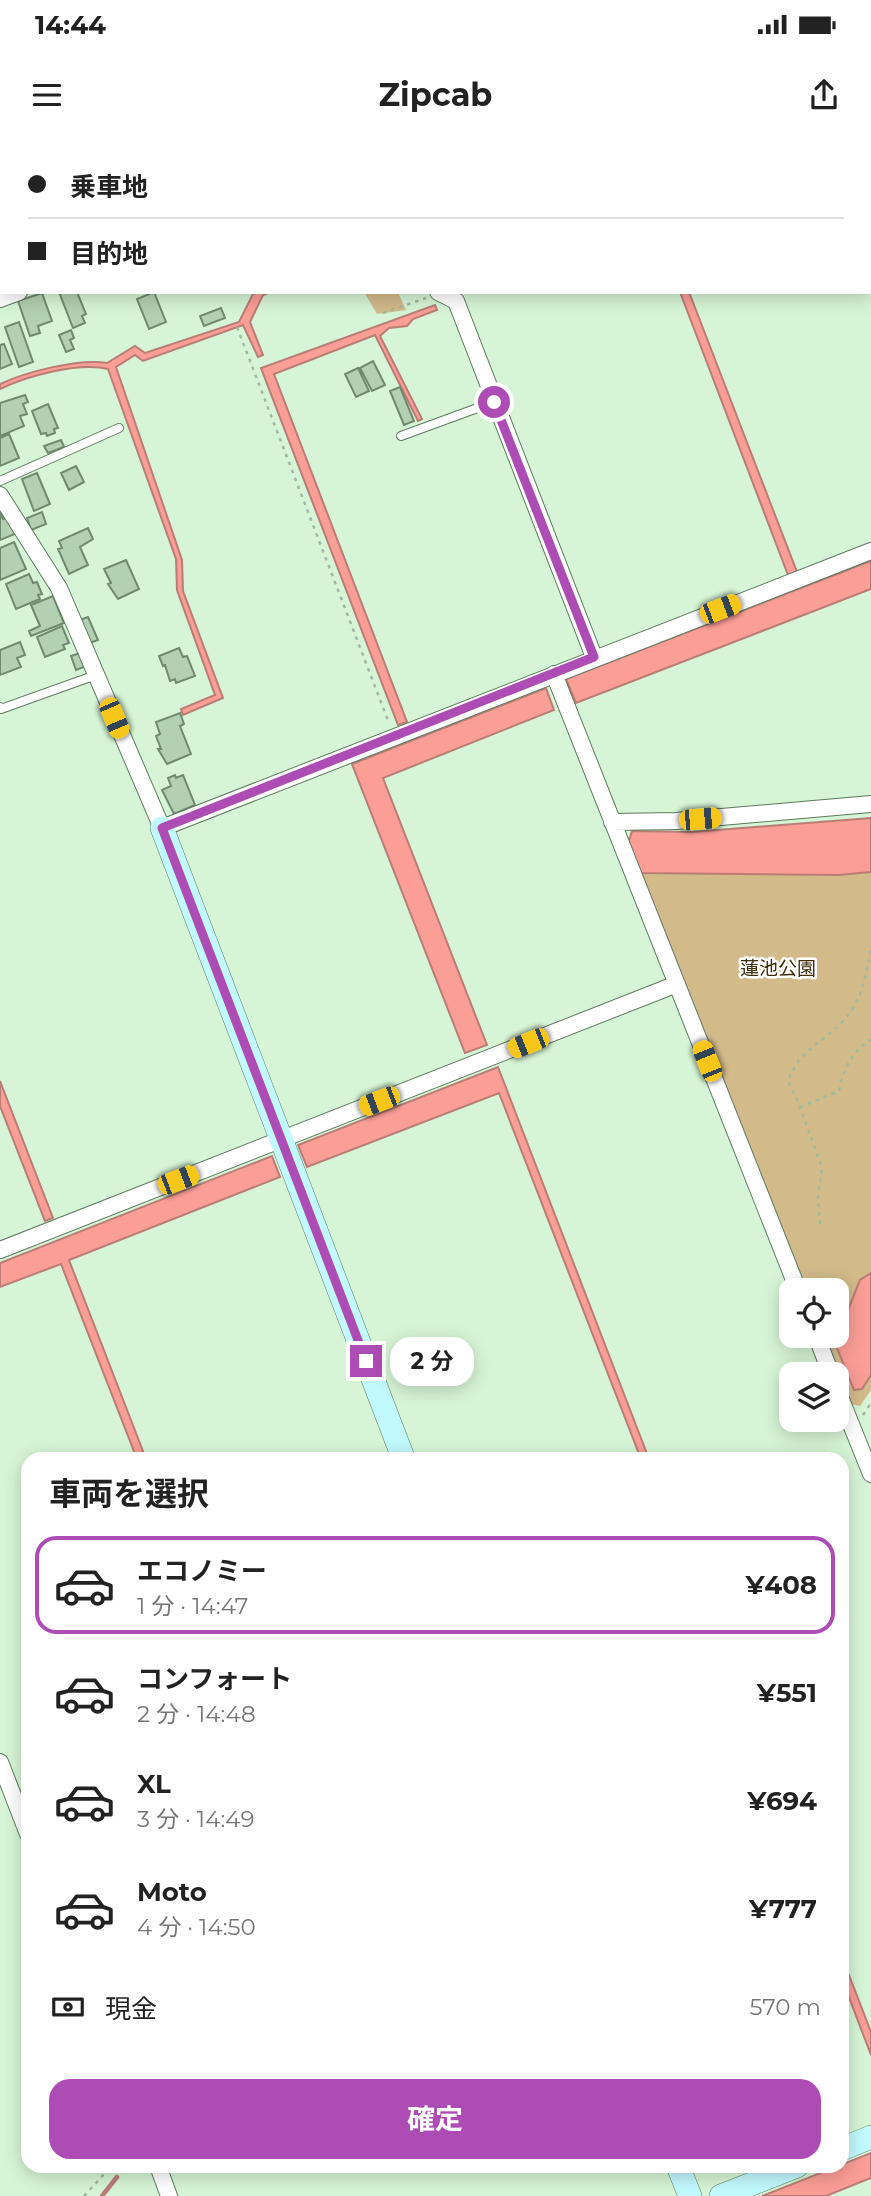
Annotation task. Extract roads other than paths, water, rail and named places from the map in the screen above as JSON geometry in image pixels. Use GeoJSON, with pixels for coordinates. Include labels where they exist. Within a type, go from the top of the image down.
{"type":"FeatureCollection","features":[{"type":"Feature","properties":{"kind":"street"},"geometry":{"type":"LineString","coordinates":[[440,294],[456,301],[594,657]]}},
{"type":"Feature","properties":{"kind":"street"},"geometry":{"type":"LineString","coordinates":[[0,495],[59,588],[162,828],[401,1452]]}},
{"type":"Feature","properties":{"kind":"street"},"geometry":{"type":"LineString","coordinates":[[162,828],[871,551]]}},
{"type":"Feature","properties":{"kind":"street"},"geometry":{"type":"LineString","coordinates":[[554,674],[793,1278]]}},
{"type":"Feature","properties":{"kind":"street"},"geometry":{"type":"LineString","coordinates":[[612,822],[676,821],[871,804]]}},
{"type":"Feature","properties":{"kind":"street"},"geometry":{"type":"LineString","coordinates":[[0,1250],[677,984]]}},
{"type":"Feature","properties":{"kind":"street"},"geometry":{"type":"LineString","coordinates":[[849,1419],[871,1474]]}},
{"type":"Feature","properties":{"kind":"street"},"geometry":{"type":"LineString","coordinates":[[0,1762],[21,1814]]}},
{"type":"Feature","properties":{"kind":"street"},"geometry":{"type":"LineString","coordinates":[[849,2146],[871,2137]]}},
{"type":"Feature","properties":{"kind":"street"},"geometry":{"type":"LineString","coordinates":[[161,2173],[169,2196]]}},
{"type":"Feature","properties":{"kind":"street"},"geometry":{"type":"LineString","coordinates":[[681,2173],[690,2196]]}},
{"type":"Feature","properties":{"kind":"street"},"geometry":{"type":"LineString","coordinates":[[721,2196],[779,2173]]}},
{"type":"Feature","properties":{"kind":"lane"},"geometry":{"type":"LineString","coordinates":[[401,436],[494,402]]}},
{"type":"Feature","properties":{"kind":"lane"},"geometry":{"type":"LineString","coordinates":[[0,481],[119,428]]}},
{"type":"Feature","properties":{"kind":"lane"},"geometry":{"type":"LineString","coordinates":[[0,707],[1,709],[96,675]]}},
{"type":"Feature","properties":{"kind":"waterway"},"geometry":{"type":"LineString","coordinates":[[102,2196],[117,2177]]}},
{"type":"Feature","properties":{"kind":"park label","name":"蓮池公園"},"geometry":{"type":"Point","coordinates":[778,968]}}]}
